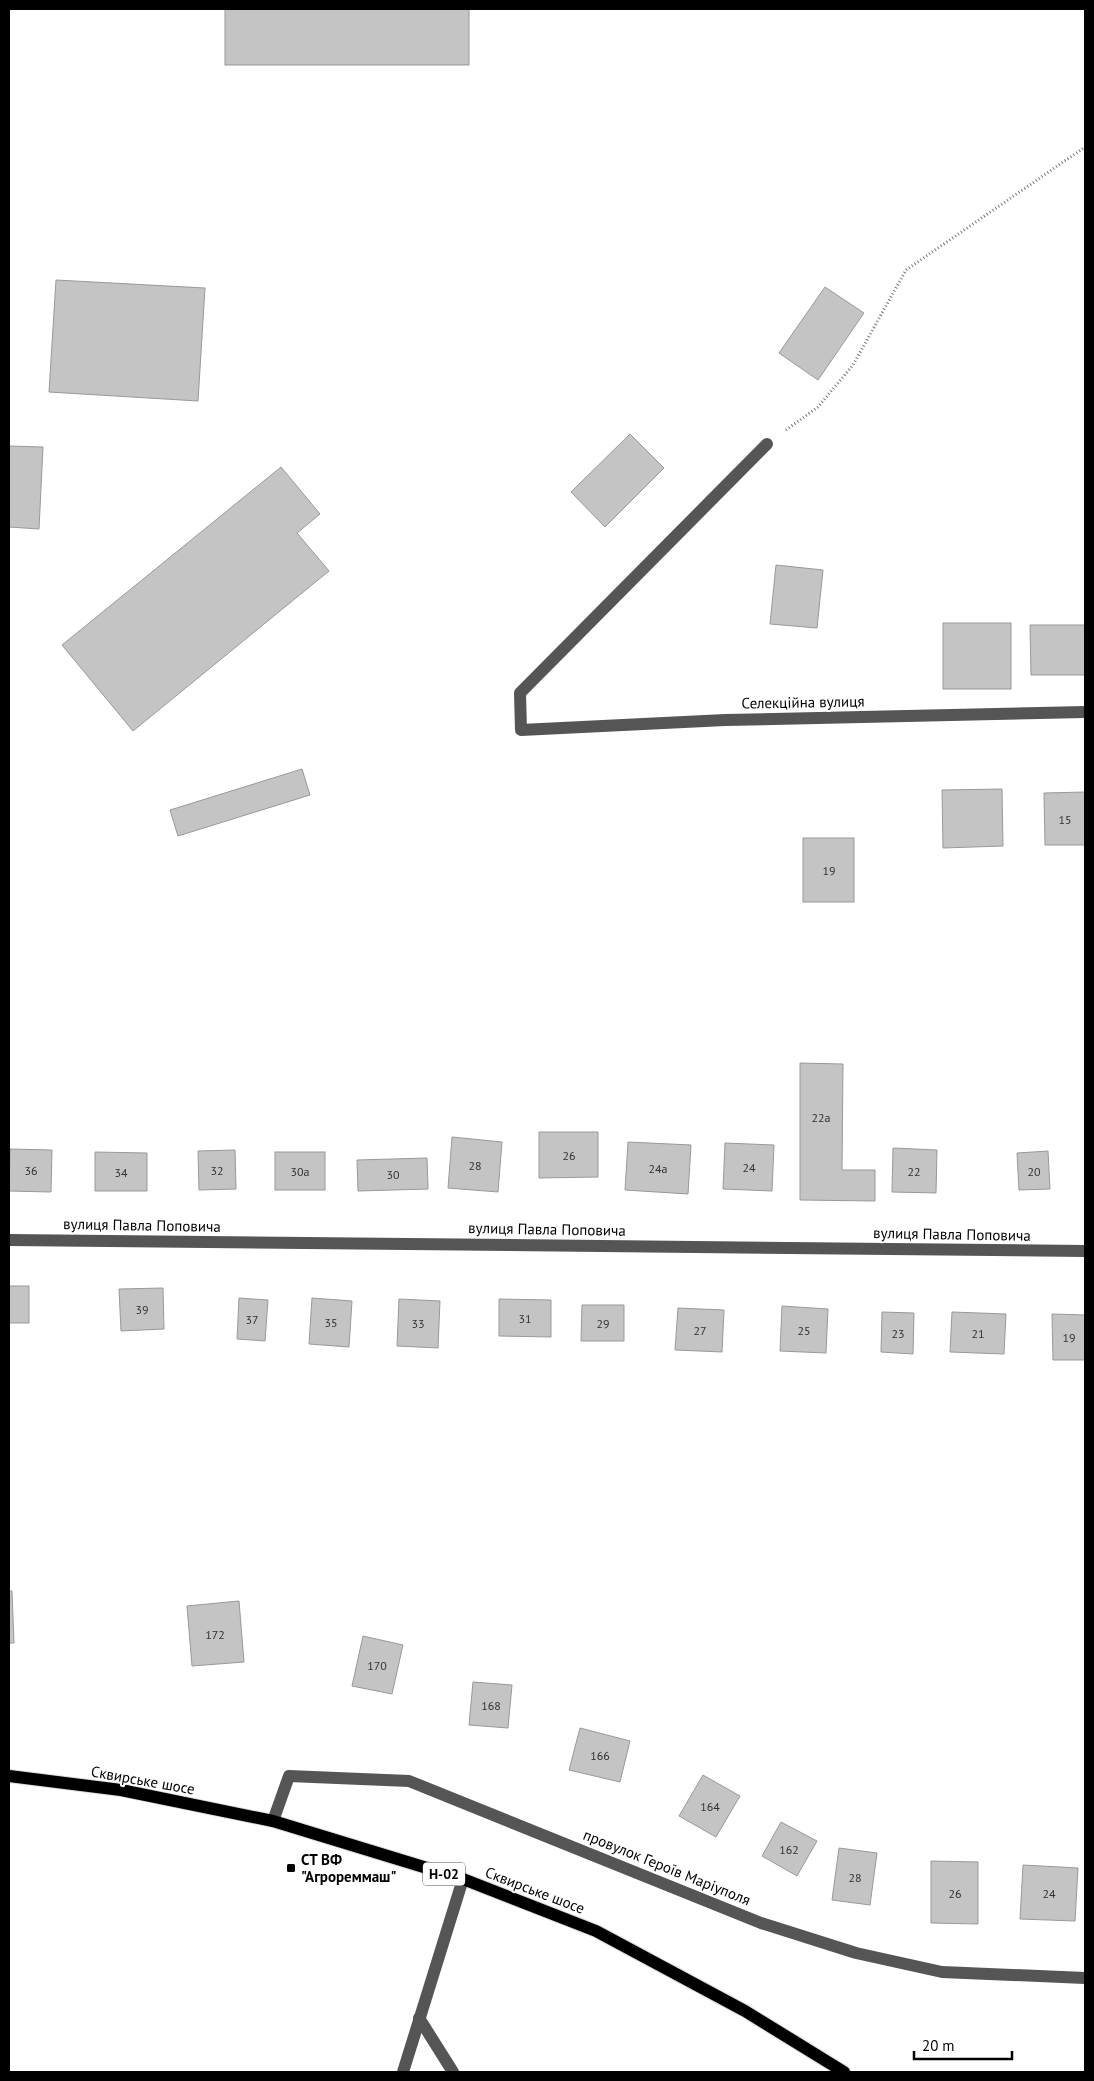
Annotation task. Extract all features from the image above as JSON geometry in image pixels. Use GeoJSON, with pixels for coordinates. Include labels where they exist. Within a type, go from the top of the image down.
{"type":"FeatureCollection","features":[{"type":"Feature","properties":{"kind":"main road","name":"Сквирське шосе"},"geometry":{"type":"LineString","coordinates":[[9,1776],[121,1790],[273,1821],[463,1879],[596,1931],[745,2011],[844,2072]]}},
{"type":"Feature","properties":{"kind":"street","name":"Селекційна вулиця"},"geometry":{"type":"LineString","coordinates":[[768,444],[520,693],[521,730],[725,720],[1085,712]]}},
{"type":"Feature","properties":{"kind":"street","name":"вулиця Павла Поповича"},"geometry":{"type":"LineString","coordinates":[[9,1240],[1085,1251]]}},
{"type":"Feature","properties":{"kind":"street","name":"провулок Героїв Маріуполя"},"geometry":{"type":"LineString","coordinates":[[273,1821],[289,1776],[409,1781],[761,1923],[856,1953],[942,1972],[1085,1978]]}},
{"type":"Feature","properties":{"kind":"street"},"geometry":{"type":"LineString","coordinates":[[403,2072],[463,1879]]}},
{"type":"Feature","properties":{"kind":"street"},"geometry":{"type":"LineString","coordinates":[[420,2018],[453,2072]]}},
{"type":"Feature","properties":{"kind":"path"},"geometry":{"type":"LineString","coordinates":[[768,444],[818,407],[853,365],[906,270],[1085,147]]}},
{"type":"Feature","properties":{"kind":"building"},"geometry":{"type":"Polygon","coordinates":[[[225,9],[469,9],[469,65],[225,65],[225,9]]]}},
{"type":"Feature","properties":{"kind":"building"},"geometry":{"type":"Polygon","coordinates":[[[56,280],[205,288],[198,401],[49,392],[56,280]]]}},
{"type":"Feature","properties":{"kind":"building"},"geometry":{"type":"Polygon","coordinates":[[[825,287],[864,313],[818,380],[779,353],[825,287]]]}},
{"type":"Feature","properties":{"kind":"building"},"geometry":{"type":"Polygon","coordinates":[[[630,434],[664,468],[605,527],[571,492],[630,434]]]}},
{"type":"Feature","properties":{"kind":"building"},"geometry":{"type":"Polygon","coordinates":[[[9,446],[43,447],[39,529],[9,527],[9,446]]]}},
{"type":"Feature","properties":{"kind":"building"},"geometry":{"type":"Polygon","coordinates":[[[281,467],[320,514],[297,533],[329,571],[133,731],[62,645],[281,467]]]}},
{"type":"Feature","properties":{"kind":"building"},"geometry":{"type":"Polygon","coordinates":[[[776,565],[823,570],[817,628],[770,624],[776,565]]]}},
{"type":"Feature","properties":{"kind":"building"},"geometry":{"type":"Polygon","coordinates":[[[943,623],[1011,623],[1011,689],[943,689],[943,623]]]}},
{"type":"Feature","properties":{"kind":"building"},"geometry":{"type":"Polygon","coordinates":[[[1030,625],[1085,625],[1085,675],[1031,675],[1030,625]]]}},
{"type":"Feature","properties":{"kind":"building"},"geometry":{"type":"Polygon","coordinates":[[[302,769],[310,795],[178,836],[170,810],[302,769]]]}},
{"type":"Feature","properties":{"kind":"building"},"geometry":{"type":"Polygon","coordinates":[[[1002,789],[1003,846],[943,848],[942,790],[1002,789]]]}},
{"type":"Feature","properties":{"kind":"building"},"geometry":{"type":"Polygon","coordinates":[[[1085,792],[1085,845],[1045,845],[1044,793],[1085,792]]]}},
{"type":"Feature","properties":{"kind":"building"},"geometry":{"type":"Polygon","coordinates":[[[803,838],[854,838],[854,902],[803,902],[803,838]]]}},
{"type":"Feature","properties":{"kind":"building"},"geometry":{"type":"Polygon","coordinates":[[[800,1063],[843,1064],[842,1170],[875,1170],[875,1201],[800,1200],[800,1063]]]}},
{"type":"Feature","properties":{"kind":"building"},"geometry":{"type":"Polygon","coordinates":[[[539,1132],[598,1132],[598,1177],[539,1178],[539,1132]]]}},
{"type":"Feature","properties":{"kind":"building"},"geometry":{"type":"Polygon","coordinates":[[[452,1137],[502,1142],[498,1192],[448,1188],[452,1137]]]}},
{"type":"Feature","properties":{"kind":"building"},"geometry":{"type":"Polygon","coordinates":[[[628,1142],[691,1145],[688,1194],[625,1190],[628,1142]]]}},
{"type":"Feature","properties":{"kind":"building"},"geometry":{"type":"Polygon","coordinates":[[[725,1143],[774,1145],[772,1191],[723,1189],[725,1143]]]}},
{"type":"Feature","properties":{"kind":"building"},"geometry":{"type":"Polygon","coordinates":[[[893,1148],[937,1150],[936,1193],[892,1192],[893,1148]]]}},
{"type":"Feature","properties":{"kind":"building"},"geometry":{"type":"Polygon","coordinates":[[[10,1149],[52,1150],[51,1192],[9,1191],[10,1149]]]}},
{"type":"Feature","properties":{"kind":"building"},"geometry":{"type":"Polygon","coordinates":[[[235,1150],[236,1189],[199,1190],[198,1151],[235,1150]]]}},
{"type":"Feature","properties":{"kind":"building"},"geometry":{"type":"Polygon","coordinates":[[[1048,1151],[1050,1189],[1019,1190],[1017,1153],[1048,1151]]]}},
{"type":"Feature","properties":{"kind":"building"},"geometry":{"type":"Polygon","coordinates":[[[95,1152],[147,1153],[147,1191],[95,1191],[95,1152]]]}},
{"type":"Feature","properties":{"kind":"building"},"geometry":{"type":"Polygon","coordinates":[[[275,1152],[325,1152],[325,1190],[275,1190],[275,1152]]]}},
{"type":"Feature","properties":{"kind":"building"},"geometry":{"type":"Polygon","coordinates":[[[427,1158],[428,1189],[358,1191],[357,1160],[427,1158]]]}},
{"type":"Feature","properties":{"kind":"building"},"geometry":{"type":"Polygon","coordinates":[[[9,1286],[29,1286],[29,1323],[9,1323],[9,1286]]]}},
{"type":"Feature","properties":{"kind":"building"},"geometry":{"type":"Polygon","coordinates":[[[163,1288],[164,1329],[121,1331],[119,1289],[163,1288]]]}},
{"type":"Feature","properties":{"kind":"building"},"geometry":{"type":"Polygon","coordinates":[[[239,1298],[268,1300],[265,1341],[237,1339],[239,1298]]]}},
{"type":"Feature","properties":{"kind":"building"},"geometry":{"type":"Polygon","coordinates":[[[312,1298],[352,1301],[349,1347],[309,1344],[312,1298]]]}},
{"type":"Feature","properties":{"kind":"building"},"geometry":{"type":"Polygon","coordinates":[[[399,1299],[440,1301],[438,1348],[397,1346],[399,1299]]]}},
{"type":"Feature","properties":{"kind":"building"},"geometry":{"type":"Polygon","coordinates":[[[499,1299],[551,1300],[551,1337],[499,1336],[499,1299]]]}},
{"type":"Feature","properties":{"kind":"building"},"geometry":{"type":"Polygon","coordinates":[[[582,1305],[624,1305],[624,1341],[581,1341],[582,1305]]]}},
{"type":"Feature","properties":{"kind":"building"},"geometry":{"type":"Polygon","coordinates":[[[782,1306],[828,1309],[826,1353],[780,1351],[782,1306]]]}},
{"type":"Feature","properties":{"kind":"building"},"geometry":{"type":"Polygon","coordinates":[[[678,1308],[724,1310],[722,1352],[675,1350],[678,1308]]]}},
{"type":"Feature","properties":{"kind":"building"},"geometry":{"type":"Polygon","coordinates":[[[882,1312],[914,1313],[913,1354],[881,1352],[882,1312]]]}},
{"type":"Feature","properties":{"kind":"building"},"geometry":{"type":"Polygon","coordinates":[[[952,1312],[1006,1314],[1004,1354],[950,1352],[952,1312]]]}},
{"type":"Feature","properties":{"kind":"building"},"geometry":{"type":"Polygon","coordinates":[[[1052,1314],[1085,1315],[1085,1360],[1053,1360],[1052,1314]]]}},
{"type":"Feature","properties":{"kind":"building"},"geometry":{"type":"Polygon","coordinates":[[[9,1591],[12,1591],[14,1643],[9,1643],[9,1591]]]}},
{"type":"Feature","properties":{"kind":"building"},"geometry":{"type":"Polygon","coordinates":[[[239,1601],[244,1662],[192,1666],[187,1606],[239,1601]]]}},
{"type":"Feature","properties":{"kind":"building"},"geometry":{"type":"Polygon","coordinates":[[[363,1636],[403,1645],[392,1694],[352,1686],[363,1636]]]}},
{"type":"Feature","properties":{"kind":"building"},"geometry":{"type":"Polygon","coordinates":[[[473,1682],[512,1685],[508,1728],[469,1725],[473,1682]]]}},
{"type":"Feature","properties":{"kind":"building"},"geometry":{"type":"Polygon","coordinates":[[[580,1728],[630,1741],[620,1782],[569,1770],[580,1728]]]}},
{"type":"Feature","properties":{"kind":"building"},"geometry":{"type":"Polygon","coordinates":[[[703,1775],[740,1796],[716,1837],[679,1816],[703,1775]]]}},
{"type":"Feature","properties":{"kind":"building"},"geometry":{"type":"Polygon","coordinates":[[[781,1822],[817,1841],[797,1876],[762,1856],[781,1822]]]}},
{"type":"Feature","properties":{"kind":"building"},"geometry":{"type":"Polygon","coordinates":[[[839,1848],[877,1853],[870,1905],[832,1900],[839,1848]]]}},
{"type":"Feature","properties":{"kind":"building"},"geometry":{"type":"Polygon","coordinates":[[[931,1861],[978,1862],[978,1924],[931,1923],[931,1861]]]}},
{"type":"Feature","properties":{"kind":"building"},"geometry":{"type":"Polygon","coordinates":[[[1023,1865],[1078,1868],[1075,1921],[1020,1919],[1023,1865]]]}},
{"type":"Feature","properties":{"kind":"place","name":"СТ ВФ \"Агрореммаш\""},"geometry":{"type":"Point","coordinates":[291,1868]}}]}
